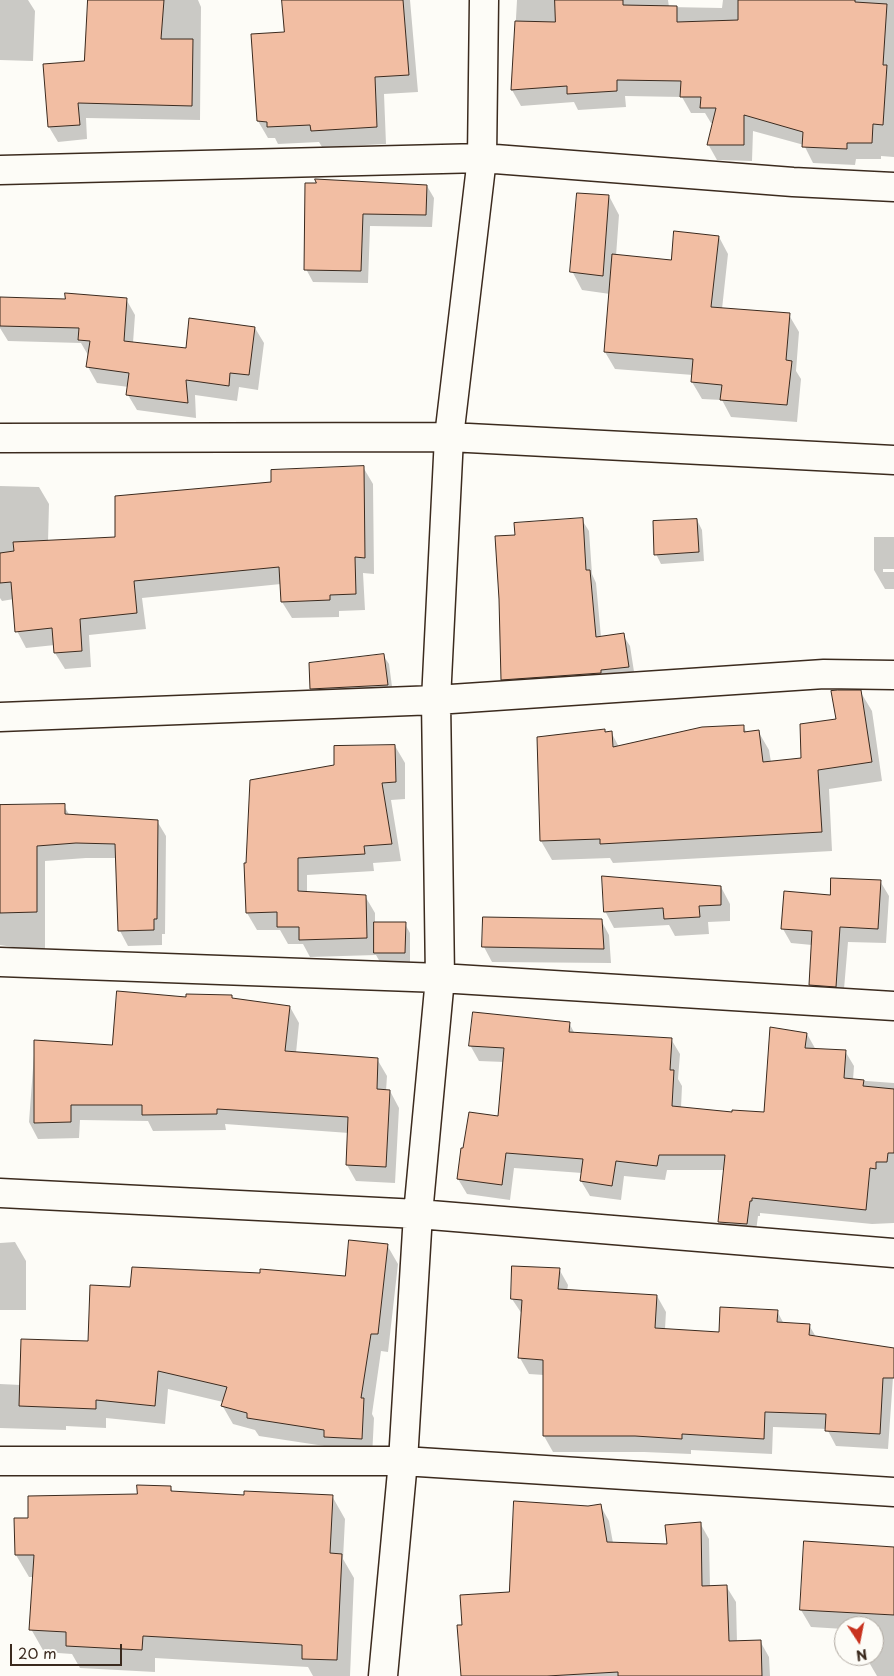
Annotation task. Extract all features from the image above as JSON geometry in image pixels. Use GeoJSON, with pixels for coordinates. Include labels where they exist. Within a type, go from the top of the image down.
{"type":"FeatureCollection","features":[{"type":"Feature","properties":{"kind":"street"},"geometry":{"type":"LineString","coordinates":[[383,1676],[403,1461],[418,1214],[440,978],[436,700],[449,437],[482,158],[484,0]]}},
{"type":"Feature","properties":{"kind":"street"},"geometry":{"type":"LineString","coordinates":[[0,170],[482,158],[793,182],[894,187]]}},
{"type":"Feature","properties":{"kind":"street"},"geometry":{"type":"LineString","coordinates":[[0,438],[449,437],[894,460]]}},
{"type":"Feature","properties":{"kind":"street"},"geometry":{"type":"LineString","coordinates":[[0,717],[436,700],[824,674],[894,675]]}},
{"type":"Feature","properties":{"kind":"street"},"geometry":{"type":"LineString","coordinates":[[0,962],[440,978],[894,1006]]}},
{"type":"Feature","properties":{"kind":"street"},"geometry":{"type":"LineString","coordinates":[[0,1193],[418,1214],[894,1253]]}},
{"type":"Feature","properties":{"kind":"street"},"geometry":{"type":"LineString","coordinates":[[0,1461],[403,1461],[894,1492]]}},
{"type":"Feature","properties":{"kind":"building"},"geometry":{"type":"Polygon","coordinates":[[[88,0],[164,0],[161,39],[193,39],[192,106],[78,103],[80,125],[48,127],[43,64],[84,61],[88,0]]]}},
{"type":"Feature","properties":{"kind":"building"},"geometry":{"type":"Polygon","coordinates":[[[282,0],[403,0],[409,75],[375,77],[377,127],[311,131],[310,125],[267,127],[267,122],[257,121],[251,34],[284,32],[282,0]]]}},
{"type":"Feature","properties":{"kind":"building"},"geometry":{"type":"Polygon","coordinates":[[[555,0],[623,0],[623,5],[677,6],[677,22],[738,20],[738,0],[855,0],[855,2],[887,4],[883,65],[887,65],[883,125],[873,124],[872,143],[847,143],[847,149],[802,147],[803,132],[744,115],[744,145],[707,145],[716,108],[700,108],[701,97],[680,97],[681,81],[617,80],[617,91],[567,94],[567,86],[511,90],[515,21],[555,22],[555,0]]]}},
{"type":"Feature","properties":{"kind":"building"},"geometry":{"type":"Polygon","coordinates":[[[315,179],[427,185],[426,215],[363,214],[361,271],[304,270],[305,183],[316,183],[315,179]]]}},
{"type":"Feature","properties":{"kind":"building"},"geometry":{"type":"Polygon","coordinates":[[[577,193],[609,195],[603,276],[570,272],[577,193]]]}},
{"type":"Feature","properties":{"kind":"building"},"geometry":{"type":"Polygon","coordinates":[[[674,231],[719,236],[711,307],[790,313],[786,360],[792,361],[787,405],[720,400],[722,385],[691,382],[693,359],[604,352],[612,254],[671,260],[674,231]]]}},
{"type":"Feature","properties":{"kind":"building"},"geometry":{"type":"Polygon","coordinates":[[[65,293],[127,298],[124,341],[186,348],[189,318],[255,327],[249,375],[230,373],[229,386],[186,380],[188,403],[126,395],[129,373],[86,367],[90,341],[78,340],[79,328],[0,326],[0,297],[65,299],[65,293]]]}},
{"type":"Feature","properties":{"kind":"building"},"geometry":{"type":"Polygon","coordinates":[[[364,466],[365,558],[355,557],[356,594],[330,595],[330,600],[281,602],[279,567],[134,581],[137,613],[80,619],[82,651],[54,653],[52,628],[15,632],[11,582],[0,583],[0,553],[14,551],[13,542],[115,537],[115,496],[271,482],[271,470],[364,466]]]}},
{"type":"Feature","properties":{"kind":"building"},"geometry":{"type":"Polygon","coordinates":[[[583,518],[586,570],[590,570],[596,637],[624,633],[629,667],[601,670],[601,673],[501,680],[495,536],[515,535],[514,523],[583,518]]]}},
{"type":"Feature","properties":{"kind":"building"},"geometry":{"type":"Polygon","coordinates":[[[697,519],[699,552],[654,555],[653,521],[697,519]]]}},
{"type":"Feature","properties":{"kind":"building"},"geometry":{"type":"Polygon","coordinates":[[[384,654],[388,685],[310,689],[309,663],[384,654]]]}},
{"type":"Feature","properties":{"kind":"building"},"geometry":{"type":"Polygon","coordinates":[[[861,690],[872,762],[818,770],[822,832],[600,844],[600,839],[540,841],[537,737],[605,729],[605,732],[612,731],[613,747],[702,727],[744,725],[744,732],[759,730],[763,762],[801,758],[800,724],[836,719],[831,691],[861,690]]]}},
{"type":"Feature","properties":{"kind":"building"},"geometry":{"type":"Polygon","coordinates":[[[395,745],[396,782],[382,783],[392,844],[364,846],[365,854],[298,858],[298,891],[366,895],[367,938],[299,940],[299,927],[277,927],[277,912],[246,913],[244,863],[246,863],[250,780],[334,765],[334,746],[395,745]]]}},
{"type":"Feature","properties":{"kind":"building"},"geometry":{"type":"Polygon","coordinates":[[[65,804],[65,814],[158,820],[157,919],[154,919],[154,930],[118,931],[115,844],[76,843],[37,846],[37,912],[0,913],[0,805],[65,804]]]}},
{"type":"Feature","properties":{"kind":"building"},"geometry":{"type":"Polygon","coordinates":[[[602,876],[721,886],[721,905],[699,906],[700,917],[664,919],[663,908],[604,912],[602,876]]]}},
{"type":"Feature","properties":{"kind":"building"},"geometry":{"type":"Polygon","coordinates":[[[831,878],[881,880],[878,929],[840,927],[836,987],[809,985],[812,931],[781,929],[784,891],[830,895],[831,878]]]}},
{"type":"Feature","properties":{"kind":"building"},"geometry":{"type":"Polygon","coordinates":[[[483,917],[602,919],[604,949],[482,947],[483,917]]]}},
{"type":"Feature","properties":{"kind":"building"},"geometry":{"type":"Polygon","coordinates":[[[374,922],[406,922],[405,953],[374,953],[374,922]]]}},
{"type":"Feature","properties":{"kind":"building"},"geometry":{"type":"Polygon","coordinates":[[[117,991],[186,997],[186,994],[232,995],[232,998],[290,1006],[285,1051],[378,1058],[377,1089],[390,1090],[386,1167],[346,1165],[348,1117],[217,1109],[217,1114],[142,1115],[142,1105],[71,1105],[71,1122],[34,1123],[34,1040],[112,1045],[117,991]]]}},
{"type":"Feature","properties":{"kind":"building"},"geometry":{"type":"Polygon","coordinates":[[[473,1012],[570,1022],[569,1032],[672,1038],[670,1070],[674,1070],[672,1106],[732,1112],[732,1110],[764,1112],[770,1027],[807,1033],[805,1048],[846,1050],[844,1078],[864,1080],[863,1086],[894,1089],[894,1153],[888,1153],[887,1162],[876,1162],[876,1169],[870,1168],[866,1210],[752,1198],[747,1224],[718,1222],[725,1155],[659,1155],[657,1166],[616,1161],[612,1186],[580,1181],[583,1159],[506,1153],[502,1185],[457,1179],[461,1148],[463,1148],[469,1112],[498,1116],[504,1048],[469,1046],[473,1012]]]}},
{"type":"Feature","properties":{"kind":"building"},"geometry":{"type":"Polygon","coordinates":[[[349,1240],[388,1244],[378,1334],[371,1334],[361,1398],[364,1398],[362,1439],[324,1437],[324,1430],[247,1418],[247,1413],[221,1406],[227,1387],[158,1371],[155,1406],[96,1400],[96,1409],[19,1406],[21,1339],[88,1341],[90,1285],[130,1287],[132,1267],[260,1273],[260,1269],[345,1276],[349,1240]]]}},
{"type":"Feature","properties":{"kind":"building"},"geometry":{"type":"Polygon","coordinates":[[[512,1266],[560,1268],[558,1289],[657,1295],[655,1328],[719,1332],[720,1307],[778,1310],[777,1322],[810,1324],[809,1335],[894,1348],[894,1378],[883,1378],[880,1434],[825,1431],[826,1414],[765,1412],[764,1439],[682,1434],[682,1439],[635,1436],[543,1436],[543,1360],[518,1358],[522,1300],[511,1299],[512,1266]]]}},
{"type":"Feature","properties":{"kind":"building"},"geometry":{"type":"Polygon","coordinates":[[[137,1485],[171,1486],[171,1491],[244,1495],[244,1491],[333,1495],[330,1553],[342,1554],[337,1660],[302,1659],[302,1645],[143,1636],[142,1650],[66,1646],[66,1632],[29,1630],[34,1555],[15,1555],[14,1518],[28,1518],[28,1496],[137,1494],[137,1485]]]}},
{"type":"Feature","properties":{"kind":"building"},"geometry":{"type":"Polygon","coordinates":[[[514,1501],[588,1506],[601,1504],[607,1542],[667,1544],[665,1525],[701,1522],[702,1586],[727,1585],[729,1641],[761,1640],[762,1676],[618,1676],[618,1672],[547,1676],[461,1676],[457,1625],[462,1625],[460,1595],[509,1592],[514,1501]]]}},
{"type":"Feature","properties":{"kind":"building"},"geometry":{"type":"Polygon","coordinates":[[[804,1541],[894,1547],[894,1615],[800,1610],[804,1541]]]}}]}
